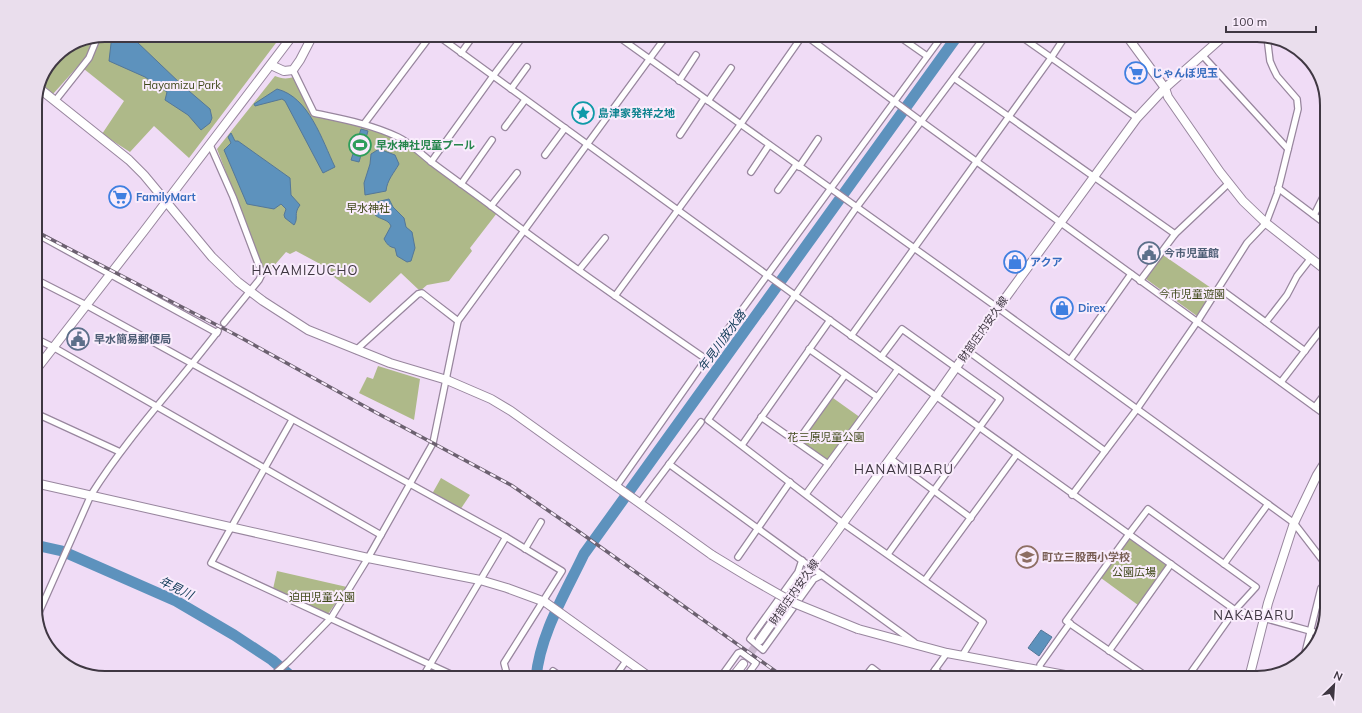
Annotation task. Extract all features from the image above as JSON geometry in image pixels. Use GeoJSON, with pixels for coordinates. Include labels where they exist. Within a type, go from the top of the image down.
{"type":"FeatureCollection","features":[{"type":"Feature","properties":{"kind":"street"},"geometry":{"type":"LineString","coordinates":[[42,362],[288,42]]}},
{"type":"Feature","properties":{"kind":"street"},"geometry":{"type":"LineString","coordinates":[[271,65],[284,71],[292,70],[300,60],[309,42]]}},
{"type":"Feature","properties":{"kind":"street"},"geometry":{"type":"LineString","coordinates":[[364,124],[426,42]]}},
{"type":"Feature","properties":{"kind":"street"},"geometry":{"type":"LineString","coordinates":[[446,42],[1072,495],[1235,610],[1315,632]]}},
{"type":"Feature","properties":{"kind":"street"},"geometry":{"type":"LineString","coordinates":[[461,53],[469,42]]}},
{"type":"Feature","properties":{"kind":"street"},"geometry":{"type":"LineString","coordinates":[[431,162],[519,42]]}},
{"type":"Feature","properties":{"kind":"street"},"geometry":{"type":"LineString","coordinates":[[626,42],[1294,522],[1320,557]]}},
{"type":"Feature","properties":{"kind":"street"},"geometry":{"type":"LineString","coordinates":[[278,671],[331,618],[368,558],[433,443],[458,321],[662,42]]}},
{"type":"Feature","properties":{"kind":"street"},"geometry":{"type":"LineString","coordinates":[[615,296],[799,42]]}},
{"type":"Feature","properties":{"kind":"street"},"geometry":{"type":"LineString","coordinates":[[814,42],[1320,411]]}},
{"type":"Feature","properties":{"kind":"street"},"geometry":{"type":"LineString","coordinates":[[908,42],[927,56]]}},
{"type":"Feature","properties":{"kind":"street"},"geometry":{"type":"LineString","coordinates":[[616,487],[706,359],[830,189],[896,102],[938,42]]}},
{"type":"Feature","properties":{"kind":"street"},"geometry":{"type":"LineString","coordinates":[[962,656],[983,622],[844,524],[708,420],[919,120],[954,78],[981,42]]}},
{"type":"Feature","properties":{"kind":"street"},"geometry":{"type":"LineString","coordinates":[[1028,42],[1137,118]]}},
{"type":"Feature","properties":{"kind":"street"},"geometry":{"type":"LineString","coordinates":[[852,336],[1061,42]]}},
{"type":"Feature","properties":{"kind":"street"},"geometry":{"type":"LineString","coordinates":[[1131,42],[1165,88],[1168,97],[1228,183],[1243,201],[1266,223],[1320,265]]}},
{"type":"Feature","properties":{"kind":"street","name":"財部庄内安久線"},"geometry":{"type":"LineString","coordinates":[[760,640],[998,308],[1137,118],[1165,88],[1218,42]]}},
{"type":"Feature","properties":{"kind":"street"},"geometry":{"type":"LineString","coordinates":[[54,101],[89,58],[95,43]]}},
{"type":"Feature","properties":{"kind":"street"},"geometry":{"type":"LineString","coordinates":[[1072,495],[1137,409],[1197,322],[1247,242],[1266,223],[1278,188],[1298,109],[1297,99],[1277,76],[1273,68],[1270,61],[1268,43]]}},
{"type":"Feature","properties":{"kind":"street"},"geometry":{"type":"LineString","coordinates":[[679,81],[696,55]]}},
{"type":"Feature","properties":{"kind":"street"},"geometry":{"type":"LineString","coordinates":[[1203,56],[1288,149]]}},
{"type":"Feature","properties":{"kind":"street"},"geometry":{"type":"LineString","coordinates":[[511,89],[527,67]]}},
{"type":"Feature","properties":{"kind":"street"},"geometry":{"type":"LineString","coordinates":[[680,134],[731,68]]}},
{"type":"Feature","properties":{"kind":"street"},"geometry":{"type":"LineString","coordinates":[[292,70],[314,113],[364,124],[399,137],[524,231],[706,359]]}},
{"type":"Feature","properties":{"kind":"street"},"geometry":{"type":"LineString","coordinates":[[954,78],[1175,234]]}},
{"type":"Feature","properties":{"kind":"street"},"geometry":{"type":"LineString","coordinates":[[44,92],[129,160],[144,175],[212,256],[250,292],[308,330],[390,363],[447,380],[491,399],[511,411],[712,555],[788,600],[858,628],[947,653],[1040,671],[1040,665],[1070,623]]}},
{"type":"Feature","properties":{"kind":"street"},"geometry":{"type":"LineString","coordinates":[[505,127],[525,100]]}},
{"type":"Feature","properties":{"kind":"street"},"geometry":{"type":"LineString","coordinates":[[546,155],[565,128]]}},
{"type":"Feature","properties":{"kind":"street"},"geometry":{"type":"LineString","coordinates":[[778,190],[818,139]]}},
{"type":"Feature","properties":{"kind":"street"},"geometry":{"type":"LineString","coordinates":[[460,184],[492,140]]}},
{"type":"Feature","properties":{"kind":"street"},"geometry":{"type":"LineString","coordinates":[[210,145],[233,197],[261,270],[261,278],[224,323]]}},
{"type":"Feature","properties":{"kind":"street"},"geometry":{"type":"LineString","coordinates":[[751,172],[769,145]]}},
{"type":"Feature","properties":{"kind":"street"},"geometry":{"type":"LineString","coordinates":[[491,206],[517,173]]}},
{"type":"Feature","properties":{"kind":"street"},"geometry":{"type":"LineString","coordinates":[[1140,280],[1175,234],[1228,183]]}},
{"type":"Feature","properties":{"kind":"street"},"geometry":{"type":"LineString","coordinates":[[1278,188],[1320,220]]}},
{"type":"Feature","properties":{"kind":"street"},"geometry":{"type":"LineString","coordinates":[[1314,215],[1320,203]]}},
{"type":"Feature","properties":{"kind":"street"},"geometry":{"type":"LineString","coordinates":[[42,237],[218,332],[120,452],[91,495],[42,606]]}},
{"type":"Feature","properties":{"kind":"street"},"geometry":{"type":"LineString","coordinates":[[579,270],[605,238]]}},
{"type":"Feature","properties":{"kind":"street"},"geometry":{"type":"LineString","coordinates":[[1266,322],[1287,295],[1297,276],[1311,258]]}},
{"type":"Feature","properties":{"kind":"street"},"geometry":{"type":"LineString","coordinates":[[1070,360],[1132,274]]}},
{"type":"Feature","properties":{"kind":"street"},"geometry":{"type":"LineString","coordinates":[[42,282],[506,537],[562,571],[504,662],[506,671]]}},
{"type":"Feature","properties":{"kind":"street"},"geometry":{"type":"LineString","coordinates":[[1219,288],[1305,351]]}},
{"type":"Feature","properties":{"kind":"street"},"geometry":{"type":"LineString","coordinates":[[356,350],[418,294],[422,294],[427,297],[458,321]]}},
{"type":"Feature","properties":{"kind":"street"},"geometry":{"type":"LineString","coordinates":[[742,445],[830,320]]}},
{"type":"Feature","properties":{"kind":"street"},"geometry":{"type":"LineString","coordinates":[[881,357],[902,329],[1000,399],[888,554]]}},
{"type":"Feature","properties":{"kind":"street"},"geometry":{"type":"LineString","coordinates":[[1281,382],[1320,333]]}},
{"type":"Feature","properties":{"kind":"street"},"geometry":{"type":"LineString","coordinates":[[42,342],[381,535]]}},
{"type":"Feature","properties":{"kind":"street"},"geometry":{"type":"LineString","coordinates":[[809,349],[877,397]]}},
{"type":"Feature","properties":{"kind":"street"},"geometry":{"type":"LineString","coordinates":[[968,351],[1105,451]]}},
{"type":"Feature","properties":{"kind":"street"},"geometry":{"type":"LineString","coordinates":[[806,494],[898,369]]}},
{"type":"Feature","properties":{"kind":"street"},"geometry":{"type":"LineString","coordinates":[[797,442],[846,375]]}},
{"type":"Feature","properties":{"kind":"street"},"geometry":{"type":"LineString","coordinates":[[1315,407],[1320,400]]}},
{"type":"Feature","properties":{"kind":"street"},"geometry":{"type":"LineString","coordinates":[[42,416],[120,452]]}},
{"type":"Feature","properties":{"kind":"street"},"geometry":{"type":"LineString","coordinates":[[761,417],[828,464]]}},
{"type":"Feature","properties":{"kind":"street"},"geometry":{"type":"LineString","coordinates":[[292,420],[211,563],[443,671]]}},
{"type":"Feature","properties":{"kind":"street"},"geometry":{"type":"LineString","coordinates":[[639,502],[701,422]]}},
{"type":"Feature","properties":{"kind":"street"},"geometry":{"type":"LineString","coordinates":[[925,580],[1017,454]]}},
{"type":"Feature","properties":{"kind":"street"},"geometry":{"type":"LineString","coordinates":[[891,459],[971,518]]}},
{"type":"Feature","properties":{"kind":"street"},"geometry":{"type":"LineString","coordinates":[[669,464],[916,644]]}},
{"type":"Feature","properties":{"kind":"street"},"geometry":{"type":"LineString","coordinates":[[1251,671],[1264,619],[1294,522],[1320,470]]}},
{"type":"Feature","properties":{"kind":"street"},"geometry":{"type":"LineString","coordinates":[[738,557],[790,482]]}},
{"type":"Feature","properties":{"kind":"street"},"geometry":{"type":"LineString","coordinates":[[42,484],[368,558],[480,580],[507,588],[543,601],[641,671]]}},
{"type":"Feature","properties":{"kind":"street"},"geometry":{"type":"LineString","coordinates":[[1224,564],[1268,504]]}},
{"type":"Feature","properties":{"kind":"street"},"geometry":{"type":"LineString","coordinates":[[1139,671],[1066,621],[1148,509],[1256,587],[1235,610],[1192,671]]}},
{"type":"Feature","properties":{"kind":"street"},"geometry":{"type":"LineString","coordinates":[[525,549],[541,522]]}},
{"type":"Feature","properties":{"kind":"street"},"geometry":{"type":"LineString","coordinates":[[426,671],[506,537]]}},
{"type":"Feature","properties":{"kind":"street"},"geometry":{"type":"LineString","coordinates":[[802,560],[798,572],[750,639],[763,650],[814,579],[822,575]]}},
{"type":"Feature","properties":{"kind":"street"},"geometry":{"type":"LineString","coordinates":[[1109,651],[1171,564]]}},
{"type":"Feature","properties":{"kind":"street"},"geometry":{"type":"LineString","coordinates":[[1306,647],[1320,592]]}},
{"type":"Feature","properties":{"kind":"street"},"geometry":{"type":"LineString","coordinates":[[725,671],[738,653],[741,652],[756,663],[750,671]]}},
{"type":"Feature","properties":{"kind":"street"},"geometry":{"type":"LineString","coordinates":[[935,670],[947,653]]}},
{"type":"Feature","properties":{"kind":"street"},"geometry":{"type":"LineString","coordinates":[[619,671],[626,661]]}},
{"type":"Feature","properties":{"kind":"street"},"geometry":{"type":"LineString","coordinates":[[738,671],[743,664]]}},
{"type":"Feature","properties":{"kind":"green space","name":"Hayamizu Park"},"geometry":{"type":"Polygon","coordinates":[[[105,42],[277,42],[189,158],[154,126],[130,152],[102,134],[124,101],[79,65],[53,94],[45,87],[48,77],[63,58],[73,50],[85,45],[105,42]]]}},
{"type":"Feature","properties":{"kind":"green space","name":"早水神社"},"geometry":{"type":"Polygon","coordinates":[[[275,76],[280,78],[294,77],[310,112],[374,129],[397,138],[398,141],[414,150],[497,213],[470,248],[472,251],[449,281],[427,285],[420,291],[401,273],[370,303],[323,269],[322,265],[296,251],[290,254],[286,252],[267,273],[262,266],[217,149],[275,76]]]}},
{"type":"Feature","properties":{"kind":"green space","name":"今市児童遊園"},"geometry":{"type":"Polygon","coordinates":[[[1163,255],[1214,290],[1197,316],[1146,279],[1163,255]]]}},
{"type":"Feature","properties":{"kind":"green space"},"geometry":{"type":"Polygon","coordinates":[[[378,366],[420,379],[414,420],[359,393],[367,377],[373,379],[378,366]]]}},
{"type":"Feature","properties":{"kind":"green space","name":"花三原児童公園"},"geometry":{"type":"Polygon","coordinates":[[[833,398],[861,418],[830,462],[801,441],[833,398]]]}},
{"type":"Feature","properties":{"kind":"green space"},"geometry":{"type":"Polygon","coordinates":[[[441,478],[470,495],[460,510],[432,494],[441,478]]]}},
{"type":"Feature","properties":{"kind":"green space","name":"公園広場"},"geometry":{"type":"Polygon","coordinates":[[[1130,538],[1166,565],[1138,605],[1101,578],[1130,538]]]}},
{"type":"Feature","properties":{"kind":"green space","name":"迫田児童公園"},"geometry":{"type":"Polygon","coordinates":[[[277,571],[347,587],[328,614],[273,589],[277,571]]]}},
{"type":"Feature","properties":{"kind":"water"},"geometry":{"type":"Polygon","coordinates":[[[111,42],[137,42],[182,85],[210,109],[212,118],[210,123],[201,130],[188,115],[165,100],[167,92],[145,77],[109,61],[111,42]]]}},
{"type":"Feature","properties":{"kind":"water"},"geometry":{"type":"Polygon","coordinates":[[[277,89],[298,101],[306,110],[313,121],[335,167],[323,173],[285,101],[282,99],[255,106],[254,104],[277,89]]]}},
{"type":"Feature","properties":{"kind":"water","name":"早水神社児童プール"},"geometry":{"type":"Polygon","coordinates":[[[361,129],[368,131],[359,162],[351,160],[361,129]]]}},
{"type":"Feature","properties":{"kind":"water"},"geometry":{"type":"Polygon","coordinates":[[[231,133],[235,141],[238,141],[290,178],[291,195],[300,205],[294,225],[285,218],[284,215],[286,209],[281,204],[274,209],[247,204],[224,150],[231,143],[228,137],[231,133]]]}},
{"type":"Feature","properties":{"kind":"water"},"geometry":{"type":"Polygon","coordinates":[[[379,149],[395,155],[399,164],[389,180],[386,191],[365,195],[364,183],[370,164],[371,154],[379,149]]]}},
{"type":"Feature","properties":{"kind":"water"},"geometry":{"type":"Polygon","coordinates":[[[389,199],[393,207],[404,218],[406,227],[412,232],[415,248],[411,261],[407,262],[397,256],[395,248],[386,242],[384,239],[391,226],[388,222],[377,217],[368,204],[389,199]]]}},
{"type":"Feature","properties":{"kind":"water"},"geometry":{"type":"Polygon","coordinates":[[[1041,630],[1052,637],[1039,656],[1028,648],[1041,630]]]}},
{"type":"Feature","properties":{"kind":"waterway","name":"年見川放水路"},"geometry":{"type":"LineString","coordinates":[[537,671],[538,662],[554,614],[584,554],[953,42]]}},
{"type":"Feature","properties":{"kind":"waterway","name":"年見川"},"geometry":{"type":"LineString","coordinates":[[42,547],[62,551],[176,601],[234,635],[272,660],[285,671]]}},
{"type":"Feature","properties":{"kind":"tunnel"},"geometry":{"type":"LineString","coordinates":[[743,663],[760,640]]}},
{"type":"Feature","properties":{"kind":"railway"},"geometry":{"type":"LineString","coordinates":[[42,235],[236,335],[511,485],[775,671]]}},
{"type":"Feature","properties":{"kind":"place","name":"じゃんぼ児玉"},"geometry":{"type":"Point","coordinates":[1136,73]}},
{"type":"Feature","properties":{"kind":"place","name":"島津家発祥之地"},"geometry":{"type":"Point","coordinates":[583,113]}},
{"type":"Feature","properties":{"kind":"place","name":"早水神社児童プール"},"geometry":{"type":"Point","coordinates":[360,145]}},
{"type":"Feature","properties":{"kind":"place","name":"FamilyMart"},"geometry":{"type":"Point","coordinates":[120,197]}},
{"type":"Feature","properties":{"kind":"place","name":"今市児童館"},"geometry":{"type":"Point","coordinates":[1149,253]}},
{"type":"Feature","properties":{"kind":"place","name":"アクア"},"geometry":{"type":"Point","coordinates":[1015,262]}},
{"type":"Feature","properties":{"kind":"place","name":"Direx"},"geometry":{"type":"Point","coordinates":[1062,308]}},
{"type":"Feature","properties":{"kind":"place","name":"早水簡易郵便局"},"geometry":{"type":"Point","coordinates":[78,339]}},
{"type":"Feature","properties":{"kind":"place","name":"町立三股西小学校"},"geometry":{"type":"Point","coordinates":[1027,557]}},
{"type":"Feature","properties":{"kind":"district","name":"HAYAMIZUCHO"},"geometry":{"type":"Point","coordinates":[305,270]}},
{"type":"Feature","properties":{"kind":"district","name":"HANAMIBARU"},"geometry":{"type":"Point","coordinates":[904,469]}},
{"type":"Feature","properties":{"kind":"district","name":"NAKABARU"},"geometry":{"type":"Point","coordinates":[1254,615]}}]}
